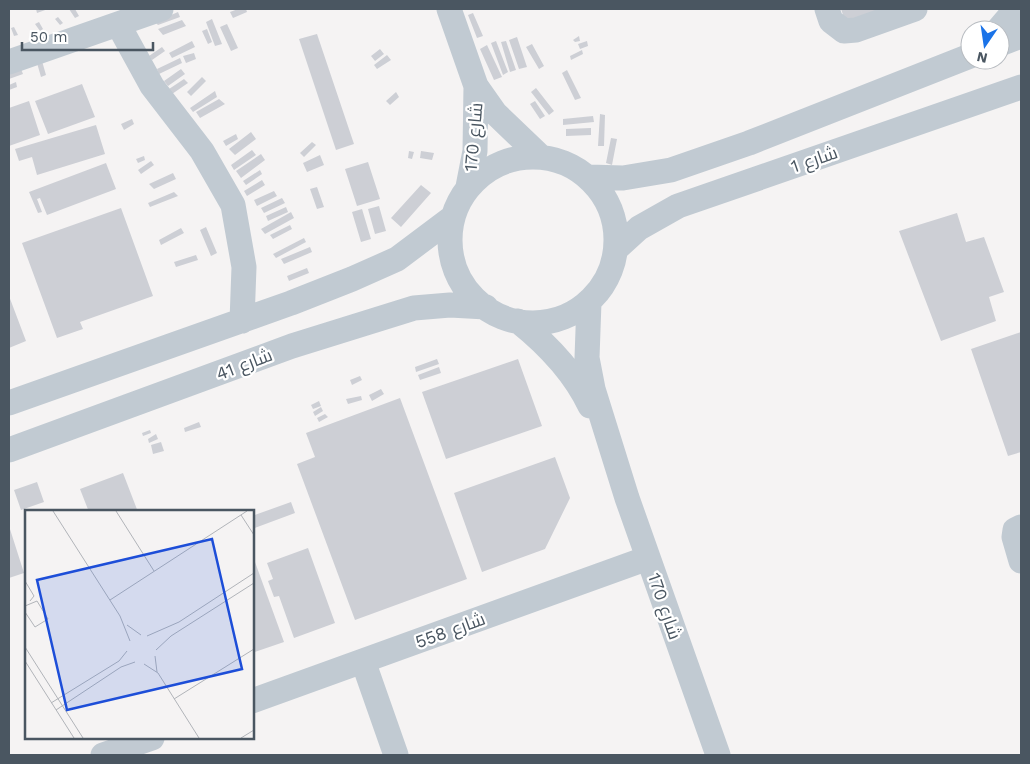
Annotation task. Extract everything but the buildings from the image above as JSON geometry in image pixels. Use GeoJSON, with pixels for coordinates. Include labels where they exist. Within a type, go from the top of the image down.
{"type":"FeatureCollection","features":[{"type":"Feature","properties":{"kind":"street"},"geometry":{"type":"LineString","coordinates":[[9,62],[161,9]]}},
{"type":"Feature","properties":{"kind":"street","name":"شارع 170"},"geometry":{"type":"LineString","coordinates":[[449,9],[476,86],[495,113],[541,157]]}},
{"type":"Feature","properties":{"kind":"street"},"geometry":{"type":"LineString","coordinates":[[827,9],[832,21],[844,31],[856,30],[915,9]]}},
{"type":"Feature","properties":{"kind":"street"},"geometry":{"type":"LineString","coordinates":[[1007,20],[1016,9]]}},
{"type":"Feature","properties":{"kind":"street"},"geometry":{"type":"LineString","coordinates":[[118,24],[152,86],[202,151],[233,205],[244,267],[242,321]]}},
{"type":"Feature","properties":{"kind":"street"},"geometry":{"type":"LineString","coordinates":[[588,177],[623,178],[671,170],[750,143],[960,60]]}},
{"type":"Feature","properties":{"kind":"street","name":"شارع 170"},"geometry":{"type":"LineString","coordinates":[[468,187],[476,151],[476,86]]}},
{"type":"Feature","properties":{"kind":"street","name":"شارع 1"},"geometry":{"type":"LineString","coordinates":[[616,249],[639,228],[678,206],[1021,88]]}},
{"type":"Feature","properties":{"kind":"street"},"geometry":{"type":"LineString","coordinates":[[975,104],[1021,100]]}},
{"type":"Feature","properties":{"kind":"street"},"geometry":{"type":"LineString","coordinates":[[541,157],[567,163],[588,177],[606,198],[615,222],[616,249],[607,278],[589,302],[568,315],[544,322],[518,321],[501,316],[486,308],[470,294],[459,277],[454,264],[450,237],[453,217],[468,187],[489,169],[514,159],[541,157]]}},
{"type":"Feature","properties":{"kind":"street"},"geometry":{"type":"LineString","coordinates":[[9,403],[242,321],[352,279],[398,259],[453,217]]}},
{"type":"Feature","properties":{"kind":"street","name":"شارع 170"},"geometry":{"type":"LineString","coordinates":[[589,302],[587,358],[593,388],[613,456],[718,755]]}},
{"type":"Feature","properties":{"kind":"street","name":"شارع 41"},"geometry":{"type":"LineString","coordinates":[[9,450],[292,346],[414,308],[450,305],[486,308]]}},
{"type":"Feature","properties":{"kind":"street","name":"شارع 170"},"geometry":{"type":"LineString","coordinates":[[518,321],[552,352],[584,393],[613,456]]}},
{"type":"Feature","properties":{"kind":"street"},"geometry":{"type":"LineString","coordinates":[[1021,527],[1015,530],[1014,537],[1021,561]]}},
{"type":"Feature","properties":{"kind":"street","name":"شارع 558"},"geometry":{"type":"LineString","coordinates":[[254,700],[648,558]]}},
{"type":"Feature","properties":{"kind":"street"},"geometry":{"type":"LineString","coordinates":[[362,661],[396,755]]}},
{"type":"Feature","properties":{"kind":"street"},"geometry":{"type":"LineString","coordinates":[[103,755],[149,739]]}}]}
